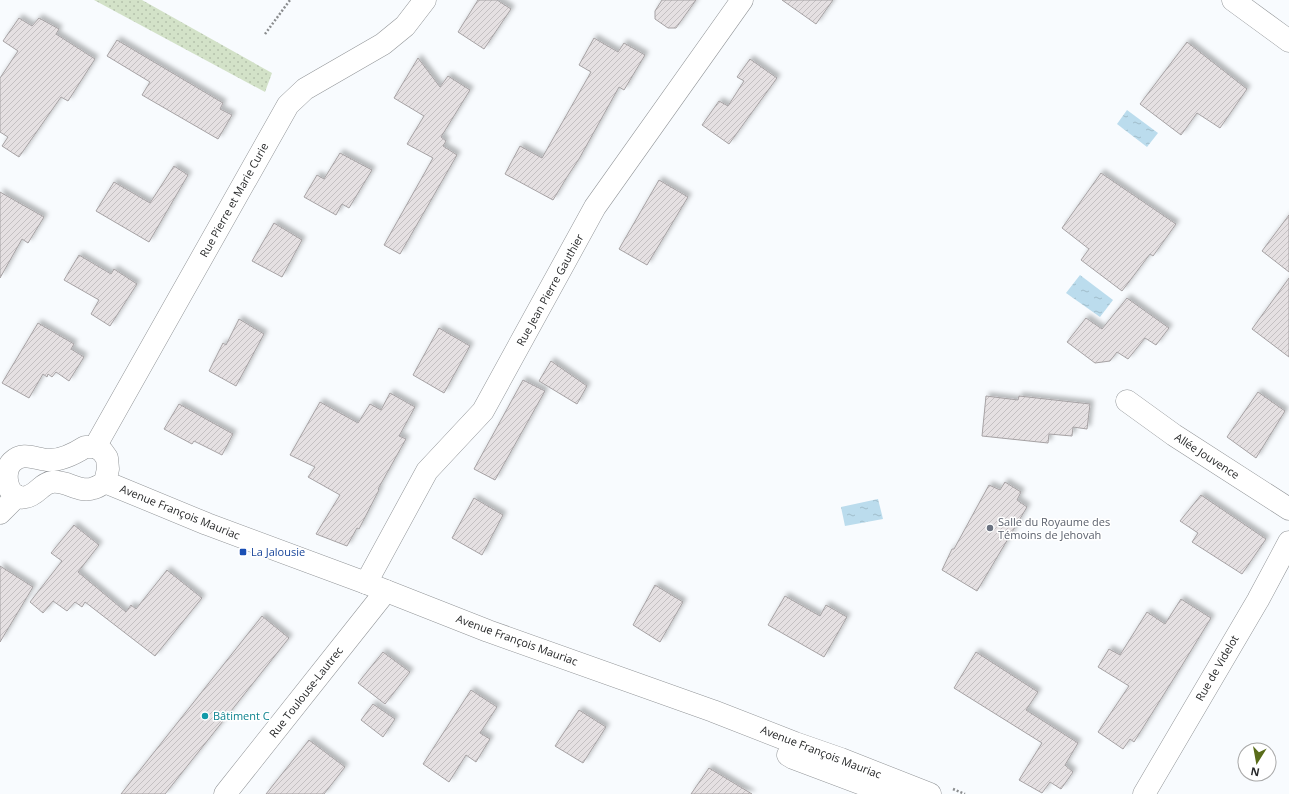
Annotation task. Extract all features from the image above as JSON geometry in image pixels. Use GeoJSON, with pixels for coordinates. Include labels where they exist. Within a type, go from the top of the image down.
{"type":"FeatureCollection","features":[{"type":"Feature","properties":{"kind":"street","name":"Rue Pierre et Marie Curie"},"geometry":{"type":"LineString","coordinates":[[95,447],[288,105],[305,89],[383,44],[405,26],[425,0]]}},
{"type":"Feature","properties":{"kind":"street","name":"Rue Jean Pierre Gauthier"},"geometry":{"type":"LineString","coordinates":[[376,587],[427,472],[483,411],[596,207],[742,0]]}},
{"type":"Feature","properties":{"kind":"street"},"geometry":{"type":"LineString","coordinates":[[1233,0],[1289,41]]}},
{"type":"Feature","properties":{"kind":"street","name":"Allée Jouvence"},"geometry":{"type":"LineString","coordinates":[[1127,401],[1174,435],[1289,509]]}},
{"type":"Feature","properties":{"kind":"street"},"geometry":{"type":"LineString","coordinates":[[85,447],[95,447],[102,451],[107,458],[108,469],[105,482],[94,488],[85,490],[52,482],[42,487],[33,495],[24,498],[11,492],[7,483],[8,468],[6,460],[26,456],[48,460],[58,459],[77,452],[85,447]]}},
{"type":"Feature","properties":{"kind":"street","name":"Avenue François Mauriac"},"geometry":{"type":"LineString","coordinates":[[105,482],[207,524],[376,587],[488,631],[713,710],[930,794]]}},
{"type":"Feature","properties":{"kind":"street"},"geometry":{"type":"LineString","coordinates":[[0,513],[17,496]]}},
{"type":"Feature","properties":{"kind":"street","name":"Rue de Videlot"},"geometry":{"type":"LineString","coordinates":[[1144,794],[1258,600],[1289,542]]}},
{"type":"Feature","properties":{"kind":"street","name":"Rue Toulouse-Lautrec"},"geometry":{"type":"LineString","coordinates":[[225,794],[376,587]]}},
{"type":"Feature","properties":{"kind":"street"},"geometry":{"type":"LineString","coordinates":[[713,710],[794,758],[889,794]]}},
{"type":"Feature","properties":{"kind":"path"},"geometry":{"type":"LineString","coordinates":[[265,34],[290,0]]}},
{"type":"Feature","properties":{"kind":"green space"},"geometry":{"type":"Polygon","coordinates":[[[94,0],[142,0],[272,73],[265,92],[94,0]]]}},
{"type":"Feature","properties":{"kind":"water"},"geometry":{"type":"Polygon","coordinates":[[[1127,110],[1158,133],[1147,147],[1117,124],[1127,110]]]}},
{"type":"Feature","properties":{"kind":"water"},"geometry":{"type":"Polygon","coordinates":[[[1080,275],[1113,300],[1100,317],[1066,293],[1080,275]]]}},
{"type":"Feature","properties":{"kind":"water"},"geometry":{"type":"Polygon","coordinates":[[[878,499],[883,519],[845,526],[841,507],[878,499]]]}},
{"type":"Feature","properties":{"kind":"building"},"geometry":{"type":"Polygon","coordinates":[[[478,0],[497,0],[511,9],[484,49],[458,32],[478,0]]]}},
{"type":"Feature","properties":{"kind":"building"},"geometry":{"type":"Polygon","coordinates":[[[662,0],[696,0],[676,28],[668,28],[655,19],[655,11],[662,0]]]}},
{"type":"Feature","properties":{"kind":"building"},"geometry":{"type":"Polygon","coordinates":[[[782,0],[833,0],[816,24],[782,0]]]}},
{"type":"Feature","properties":{"kind":"building"},"geometry":{"type":"Polygon","coordinates":[[[19,18],[32,26],[39,18],[59,29],[56,34],[95,59],[68,101],[61,97],[19,157],[2,146],[8,137],[0,132],[0,78],[18,51],[3,41],[19,18]]]}},
{"type":"Feature","properties":{"kind":"building"},"geometry":{"type":"Polygon","coordinates":[[[594,38],[618,52],[624,43],[645,55],[624,90],[619,87],[579,159],[553,200],[505,174],[520,146],[542,158],[591,72],[579,65],[594,38]]]}},
{"type":"Feature","properties":{"kind":"building"},"geometry":{"type":"Polygon","coordinates":[[[117,40],[223,103],[220,109],[232,115],[218,139],[142,95],[150,82],[107,56],[117,40]]]}},
{"type":"Feature","properties":{"kind":"building"},"geometry":{"type":"Polygon","coordinates":[[[1187,42],[1247,89],[1220,128],[1197,113],[1181,135],[1140,104],[1187,42]]]}},
{"type":"Feature","properties":{"kind":"building"},"geometry":{"type":"Polygon","coordinates":[[[418,58],[440,87],[448,76],[470,90],[441,137],[446,141],[443,146],[457,155],[400,254],[384,245],[433,158],[407,144],[424,116],[394,98],[418,58]]]}},
{"type":"Feature","properties":{"kind":"building"},"geometry":{"type":"Polygon","coordinates":[[[750,59],[777,78],[729,144],[702,125],[719,101],[728,106],[744,81],[737,77],[750,59]]]}},
{"type":"Feature","properties":{"kind":"building"},"geometry":{"type":"Polygon","coordinates":[[[340,153],[372,170],[349,208],[342,204],[336,215],[304,197],[317,175],[324,179],[340,153]]]}},
{"type":"Feature","properties":{"kind":"building"},"geometry":{"type":"Polygon","coordinates":[[[174,166],[188,175],[149,242],[96,211],[114,182],[150,203],[174,166]]]}},
{"type":"Feature","properties":{"kind":"building"},"geometry":{"type":"Polygon","coordinates":[[[1101,173],[1176,224],[1153,256],[1150,254],[1122,291],[1081,260],[1089,249],[1062,228],[1101,173]]]}},
{"type":"Feature","properties":{"kind":"building"},"geometry":{"type":"Polygon","coordinates":[[[659,180],[688,197],[647,265],[619,249],[659,180]]]}},
{"type":"Feature","properties":{"kind":"building"},"geometry":{"type":"Polygon","coordinates":[[[0,192],[44,217],[28,243],[22,239],[0,278],[0,192]]]}},
{"type":"Feature","properties":{"kind":"building"},"geometry":{"type":"Polygon","coordinates":[[[1289,215],[1289,272],[1262,251],[1289,215]]]}},
{"type":"Feature","properties":{"kind":"building"},"geometry":{"type":"Polygon","coordinates":[[[274,223],[302,240],[282,277],[252,261],[274,223]]]}},
{"type":"Feature","properties":{"kind":"building"},"geometry":{"type":"Polygon","coordinates":[[[79,255],[111,274],[114,269],[137,284],[110,326],[91,314],[99,300],[64,280],[79,255]]]}},
{"type":"Feature","properties":{"kind":"building"},"geometry":{"type":"Polygon","coordinates":[[[1289,278],[1289,357],[1252,329],[1289,278]]]}},
{"type":"Feature","properties":{"kind":"building"},"geometry":{"type":"Polygon","coordinates":[[[1127,298],[1169,328],[1156,345],[1145,338],[1128,359],[1117,352],[1110,361],[1095,363],[1067,342],[1086,318],[1102,329],[1127,298]]]}},
{"type":"Feature","properties":{"kind":"building"},"geometry":{"type":"Polygon","coordinates":[[[239,319],[264,334],[236,386],[209,371],[223,343],[226,345],[239,319]]]}},
{"type":"Feature","properties":{"kind":"building"},"geometry":{"type":"Polygon","coordinates":[[[38,323],[74,344],[71,349],[84,357],[69,381],[56,372],[52,377],[48,374],[47,377],[43,374],[29,398],[2,383],[38,323]]]}},
{"type":"Feature","properties":{"kind":"building"},"geometry":{"type":"Polygon","coordinates":[[[439,328],[470,346],[444,393],[413,375],[439,328]]]}},
{"type":"Feature","properties":{"kind":"building"},"geometry":{"type":"Polygon","coordinates":[[[551,361],[587,386],[577,404],[539,381],[551,361]]]}},
{"type":"Feature","properties":{"kind":"building"},"geometry":{"type":"Polygon","coordinates":[[[523,380],[545,391],[495,480],[474,469],[523,380]]]}},
{"type":"Feature","properties":{"kind":"building"},"geometry":{"type":"Polygon","coordinates":[[[1258,392],[1285,411],[1256,458],[1227,437],[1258,392]]]}},
{"type":"Feature","properties":{"kind":"building"},"geometry":{"type":"Polygon","coordinates":[[[390,393],[415,407],[399,436],[406,439],[378,489],[379,490],[359,529],[357,528],[347,546],[316,534],[340,495],[308,477],[315,467],[290,455],[320,402],[358,423],[370,404],[381,410],[390,393]]]}},
{"type":"Feature","properties":{"kind":"building"},"geometry":{"type":"Polygon","coordinates":[[[986,396],[1018,400],[1019,396],[1090,404],[1087,429],[1073,427],[1072,436],[1049,434],[1048,443],[982,436],[986,396]]]}},
{"type":"Feature","properties":{"kind":"building"},"geometry":{"type":"Polygon","coordinates":[[[179,404],[233,434],[222,455],[194,441],[192,444],[164,429],[179,404]]]}},
{"type":"Feature","properties":{"kind":"building","name":"Salle du Royaume des Témoins de Jehovah"},"geometry":{"type":"Polygon","coordinates":[[[1005,482],[1021,492],[1017,500],[1027,507],[977,591],[942,570],[952,549],[954,549],[989,485],[1000,490],[1005,482]]]}},
{"type":"Feature","properties":{"kind":"building"},"geometry":{"type":"Polygon","coordinates":[[[1201,495],[1266,539],[1242,574],[1192,542],[1198,533],[1180,521],[1201,495]]]}},
{"type":"Feature","properties":{"kind":"building"},"geometry":{"type":"Polygon","coordinates":[[[474,498],[503,515],[482,555],[452,538],[474,498]]]}},
{"type":"Feature","properties":{"kind":"building"},"geometry":{"type":"Polygon","coordinates":[[[74,525],[99,545],[78,572],[126,612],[131,605],[136,609],[167,570],[202,598],[155,656],[85,602],[82,607],[75,602],[67,611],[53,601],[43,613],[30,602],[62,561],[51,553],[74,525]]]}},
{"type":"Feature","properties":{"kind":"building"},"geometry":{"type":"Polygon","coordinates":[[[0,566],[33,587],[0,642],[0,566]]]}},
{"type":"Feature","properties":{"kind":"building"},"geometry":{"type":"Polygon","coordinates":[[[655,585],[683,602],[660,642],[633,625],[655,585]]]}},
{"type":"Feature","properties":{"kind":"building"},"geometry":{"type":"Polygon","coordinates":[[[785,596],[820,616],[826,605],[847,617],[824,657],[768,625],[785,596]]]}},
{"type":"Feature","properties":{"kind":"building"},"geometry":{"type":"Polygon","coordinates":[[[1181,599],[1211,618],[1134,742],[1130,739],[1123,749],[1098,732],[1129,686],[1098,667],[1109,649],[1120,655],[1147,612],[1165,624],[1181,599]]]}},
{"type":"Feature","properties":{"kind":"building","name":"Bâtiment C"},"geometry":{"type":"Polygon","coordinates":[[[262,616],[289,638],[165,794],[121,794],[262,616]]]}},
{"type":"Feature","properties":{"kind":"building"},"geometry":{"type":"Polygon","coordinates":[[[383,652],[410,672],[385,704],[358,683],[383,652]]]}},
{"type":"Feature","properties":{"kind":"building"},"geometry":{"type":"Polygon","coordinates":[[[976,652],[1038,692],[1026,710],[1078,743],[1065,765],[1073,772],[1061,789],[1050,782],[1042,793],[1019,780],[1042,743],[954,688],[976,652]]]}},
{"type":"Feature","properties":{"kind":"building"},"geometry":{"type":"Polygon","coordinates":[[[471,690],[497,707],[480,733],[490,739],[476,762],[466,755],[449,782],[423,764],[471,690]]]}},
{"type":"Feature","properties":{"kind":"building"},"geometry":{"type":"Polygon","coordinates":[[[373,704],[395,719],[383,737],[361,720],[373,704]]]}},
{"type":"Feature","properties":{"kind":"building"},"geometry":{"type":"Polygon","coordinates":[[[579,710],[606,727],[583,763],[555,746],[579,710]]]}},
{"type":"Feature","properties":{"kind":"building"},"geometry":{"type":"Polygon","coordinates":[[[309,740],[345,767],[324,794],[266,794],[309,740]]]}},
{"type":"Feature","properties":{"kind":"building"},"geometry":{"type":"Polygon","coordinates":[[[709,768],[752,794],[691,794],[709,768]]]}},
{"type":"Feature","properties":{"kind":"place","name":"Salle du Royaume des Témoins de Jehovah"},"geometry":{"type":"Point","coordinates":[990,528]}},
{"type":"Feature","properties":{"kind":"place","name":"La Jalousie"},"geometry":{"type":"Point","coordinates":[243,552]}},
{"type":"Feature","properties":{"kind":"place","name":"Bâtiment C"},"geometry":{"type":"Point","coordinates":[205,716]}}]}
